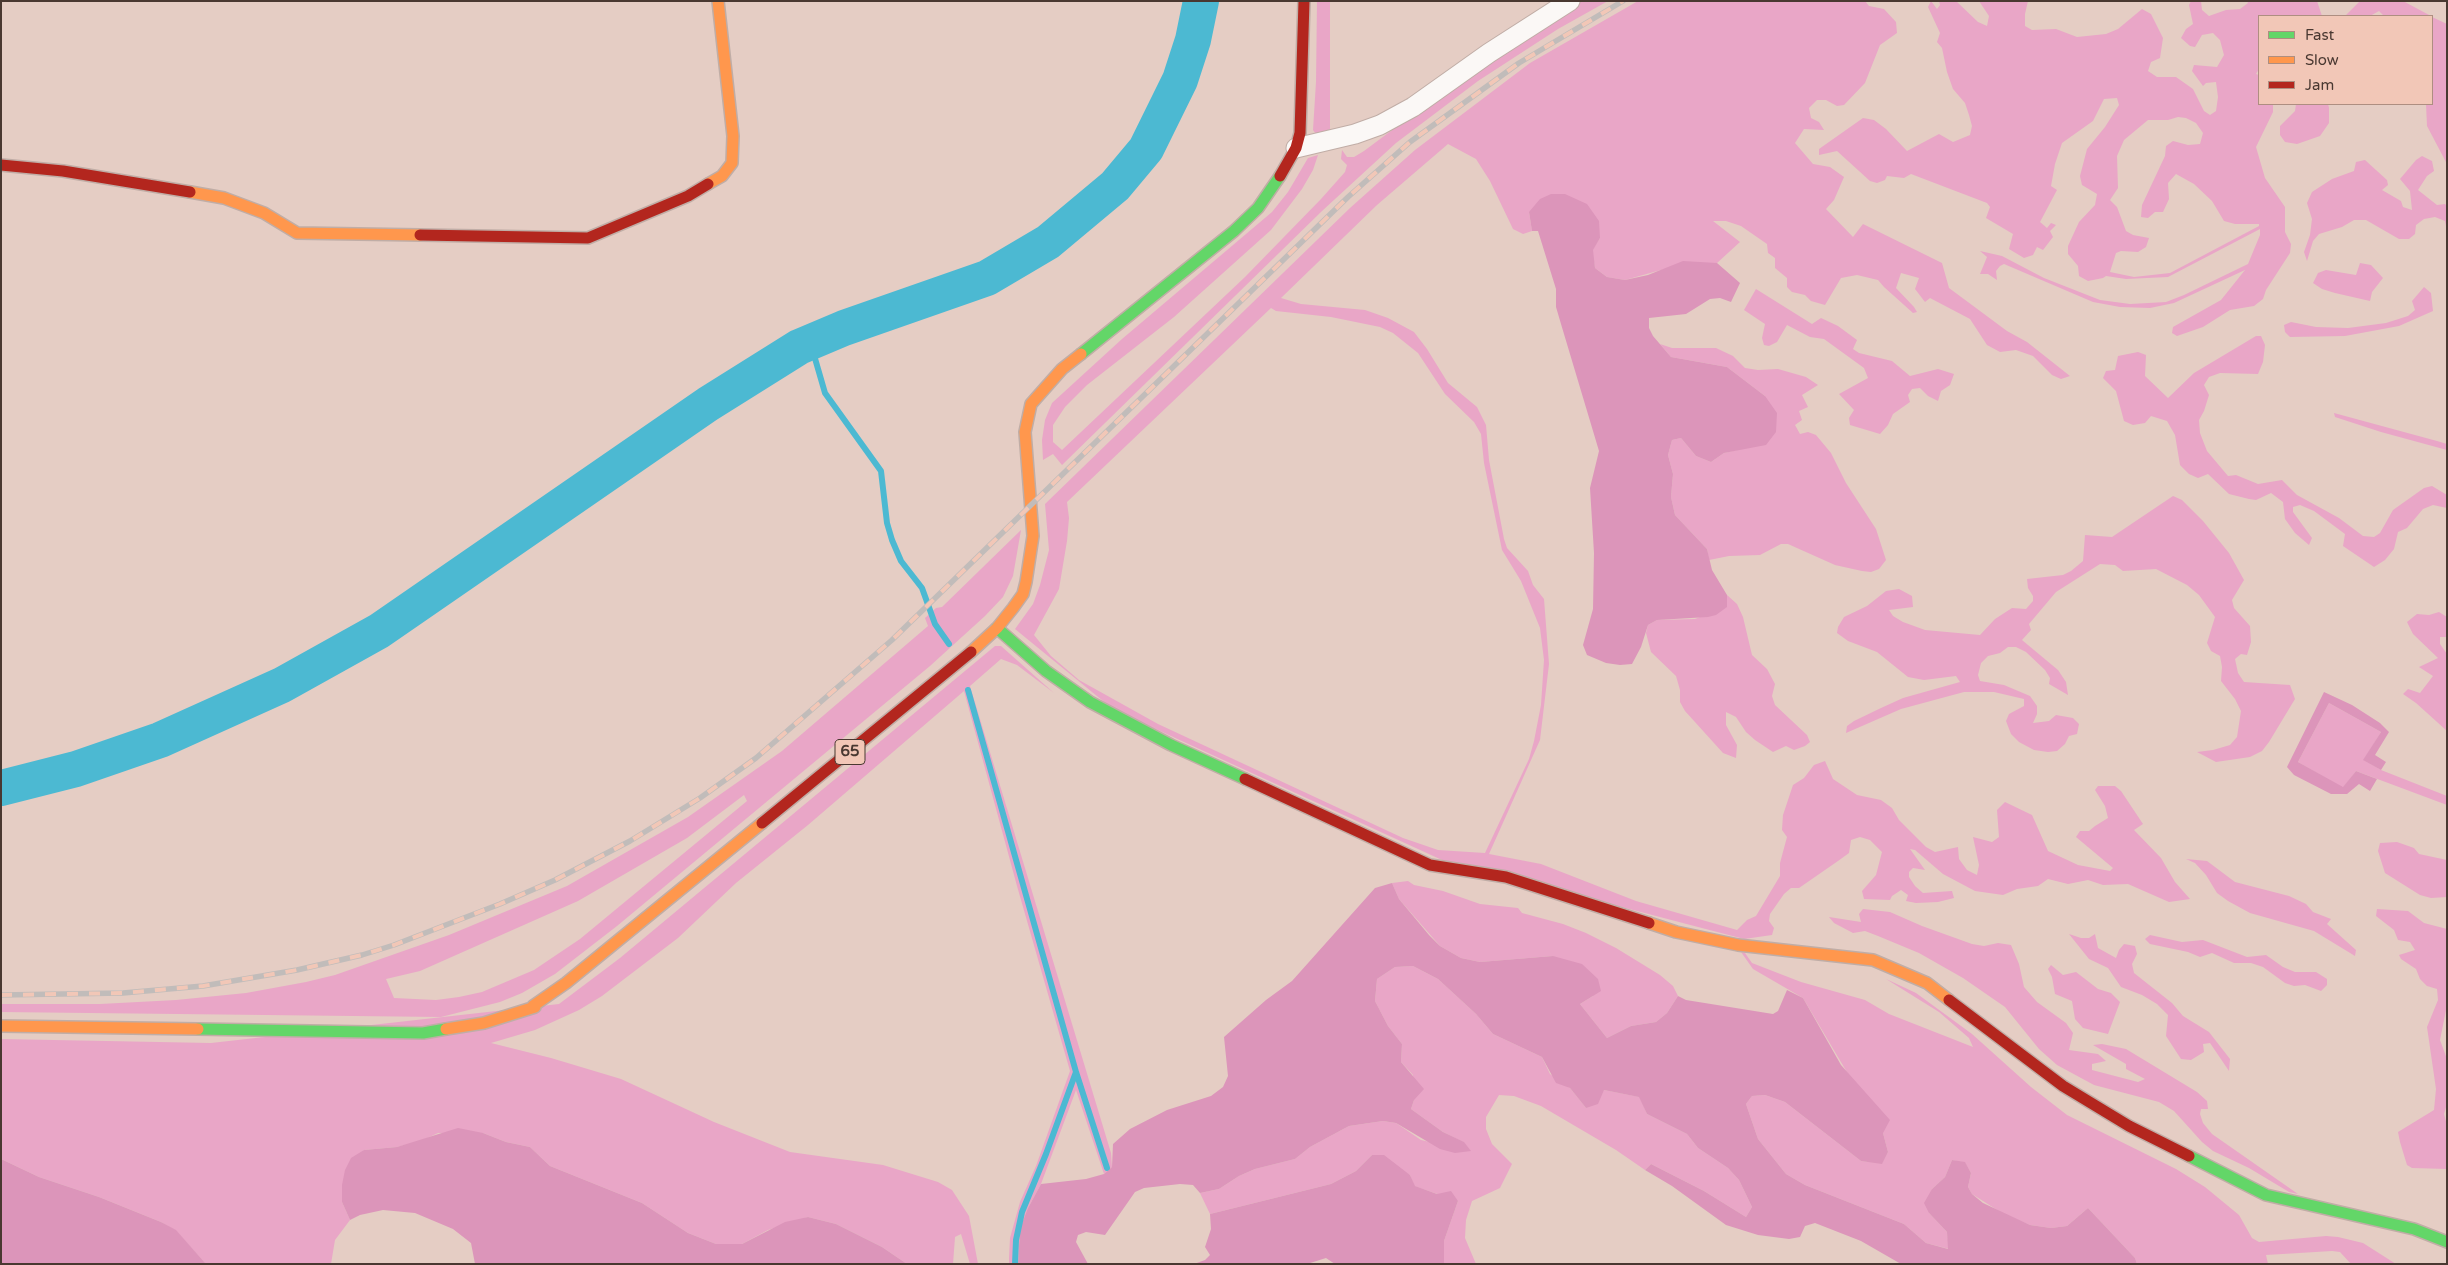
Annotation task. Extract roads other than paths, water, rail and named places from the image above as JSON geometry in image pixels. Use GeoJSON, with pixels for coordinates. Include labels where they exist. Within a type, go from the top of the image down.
{"type":"FeatureCollection","features":[{"type":"Feature","properties":{"kind":"street"},"geometry":{"type":"LineString","coordinates":[[1,165],[63,171],[224,198],[264,213],[297,233],[588,238],[688,196],[722,176],[732,163],[733,136],[718,1]]}},
{"type":"Feature","properties":{"kind":"street","name":"65"},"geometry":{"type":"LineString","coordinates":[[1,1026],[423,1033],[484,1023],[535,1006],[533,1006],[566,983],[804,791],[972,651],[997,628],[1023,594],[1030,562],[1032,536],[1032,506],[1025,432],[1031,404],[1062,368],[1140,309],[1258,208],[1274,187],[1296,148],[1300,133],[1304,1]]}},
{"type":"Feature","properties":{"kind":"street"},"geometry":{"type":"LineString","coordinates":[[1296,148],[1355,134],[1404,111],[1570,1]]}},
{"type":"Feature","properties":{"kind":"street"},"geometry":{"type":"LineString","coordinates":[[997,628],[1046,672],[1090,702],[1171,745],[1430,865],[1506,877],[1676,932],[1707,939],[1738,945],[1873,960],[1927,983],[2063,1086],[2129,1126],[2266,1195],[2414,1229],[2447,1242]]}},
{"type":"Feature","properties":{"kind":"waterway"},"geometry":{"type":"LineString","coordinates":[[1,788],[76,769],[160,740],[282,685],[379,631],[708,404],[799,347],[844,328],[987,278],[1048,242],[1115,186],[1146,149],[1180,80],[1193,40],[1201,1]]}},
{"type":"Feature","properties":{"kind":"waterway"},"geometry":{"type":"LineString","coordinates":[[799,347],[814,355],[825,393],[881,471],[887,523],[892,540],[901,561],[922,588],[935,624],[949,644]]}},
{"type":"Feature","properties":{"kind":"waterway"},"geometry":{"type":"LineString","coordinates":[[968,690],[1076,1072],[1107,1168]]}},
{"type":"Feature","properties":{"kind":"waterway"},"geometry":{"type":"LineString","coordinates":[[1015,1264],[1016,1240],[1022,1212],[1046,1154],[1076,1072]]}},
{"type":"Feature","properties":{"kind":"railway"},"geometry":{"type":"LineString","coordinates":[[1,995],[123,993],[203,986],[297,970],[362,955],[394,945],[500,904],[555,880],[630,841],[700,798],[756,758],[892,640],[1348,197],[1410,142],[1519,63],[1623,1]]}}]}
